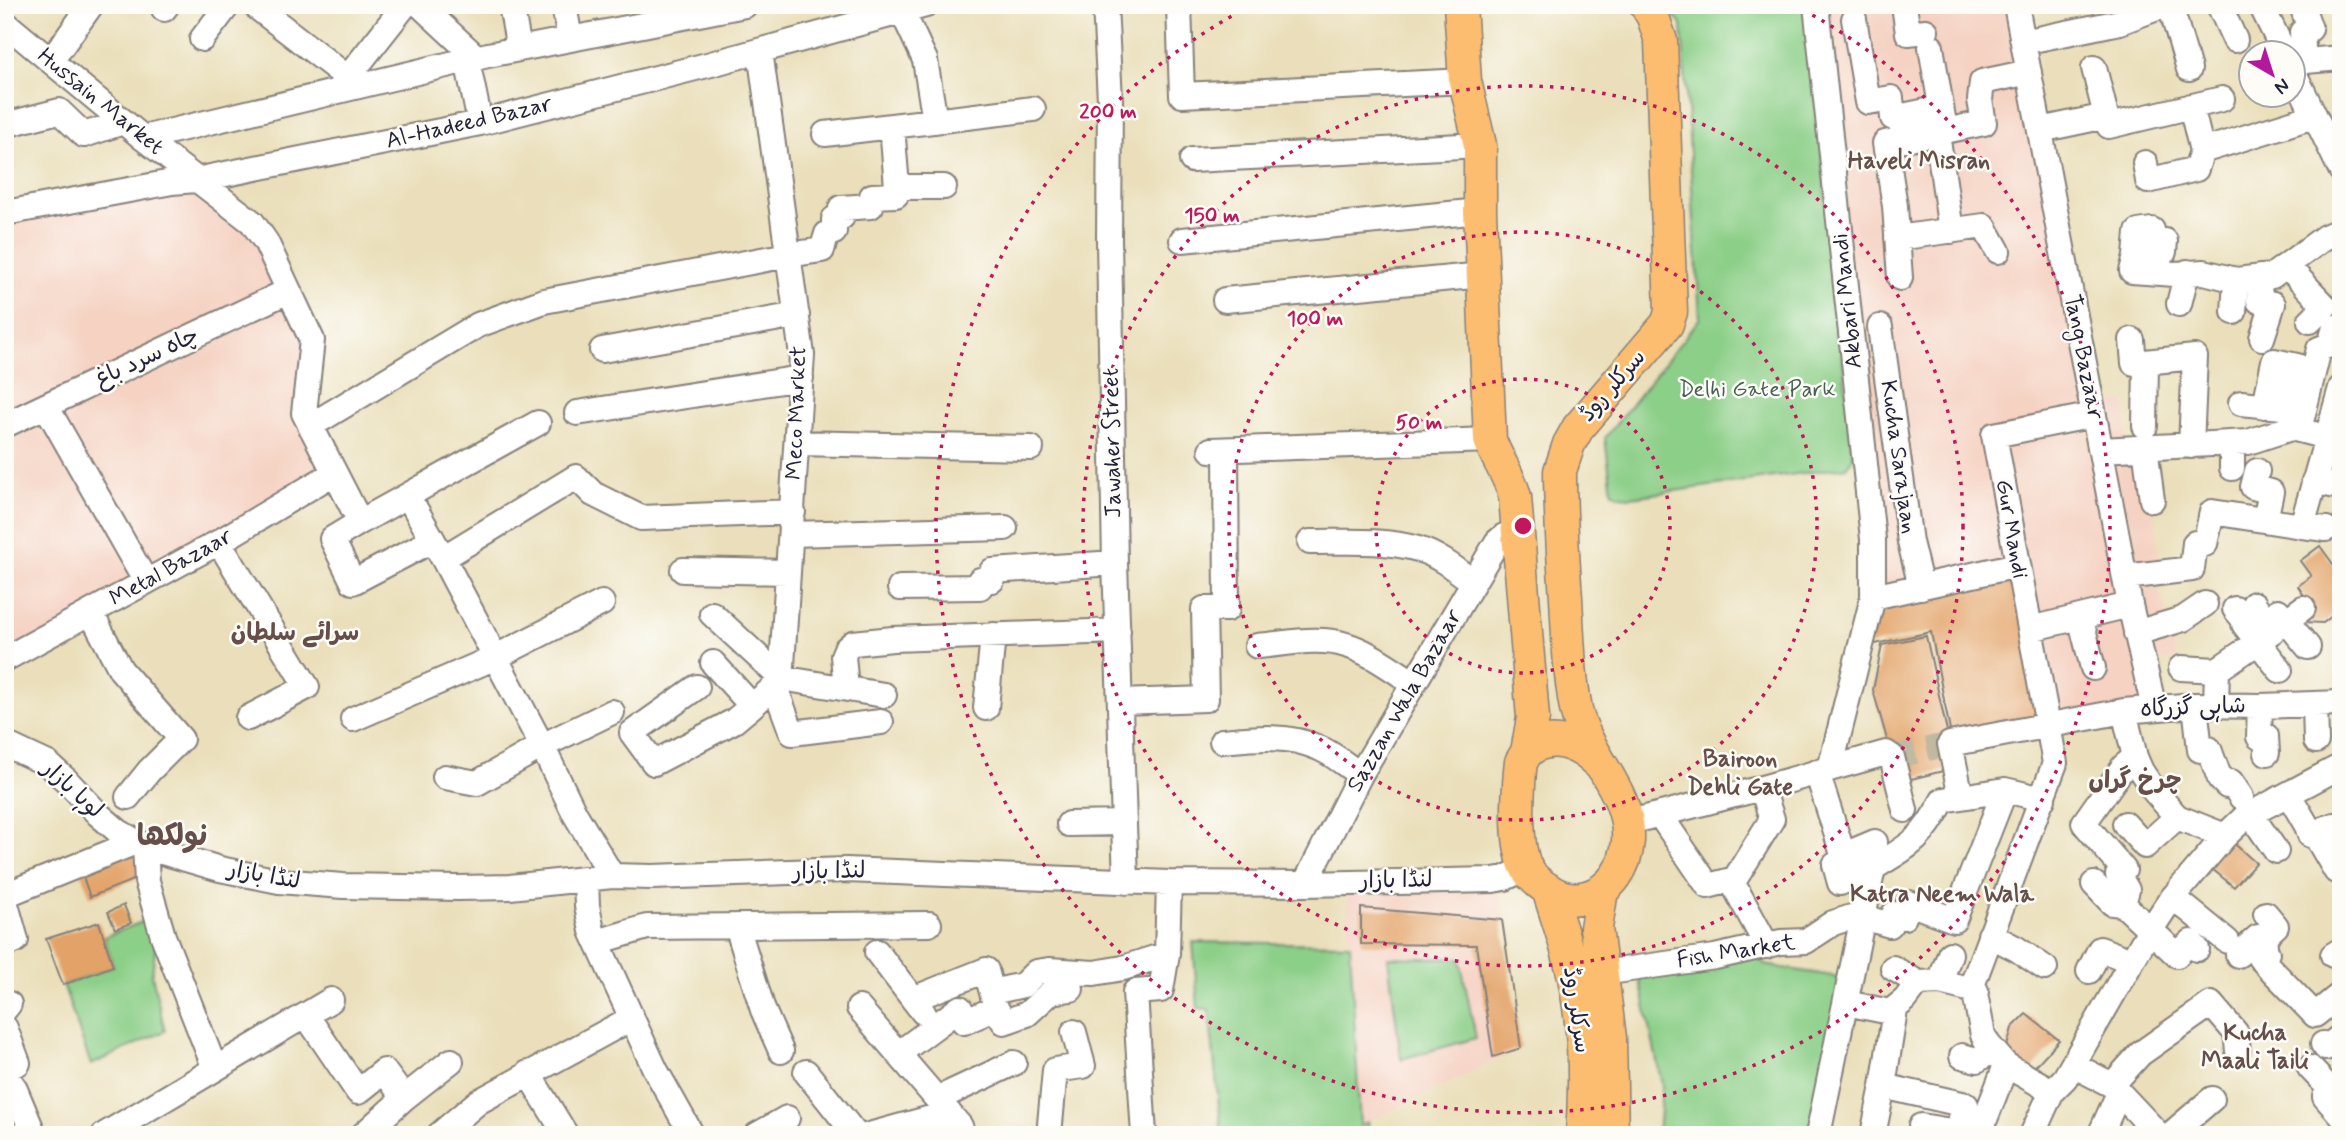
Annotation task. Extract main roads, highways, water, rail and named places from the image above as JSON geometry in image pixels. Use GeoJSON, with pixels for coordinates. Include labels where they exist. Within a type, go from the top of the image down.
{"type":"FeatureCollection","features":[{"type":"Feature","properties":{"kind":"main road","name":"سرکلر روڈ"},"geometry":{"type":"LineString","coordinates":[[1460,5],[1465,81],[1480,145],[1480,211],[1490,440],[1506,470],[1515,497],[1533,718],[1527,752],[1521,762],[1521,847],[1567,952],[1580,1011],[1584,1068],[1582,1135]]}},
{"type":"Feature","properties":{"kind":"main road","name":"سرکلر روڈ"},"geometry":{"type":"LineString","coordinates":[[1612,1135],[1610,1038],[1596,928],[1602,890],[1614,878],[1628,843],[1619,795],[1586,737],[1576,709],[1569,658],[1560,471],[1569,444],[1578,428],[1667,324],[1671,312],[1662,58],[1658,30],[1646,5]]}},
{"type":"Feature","properties":{"kind":"main road"},"geometry":{"type":"LineString","coordinates":[[1506,470],[1533,473],[1560,471]]}},
{"type":"Feature","properties":{"kind":"main road","name":"سرکلر روڈ"},"geometry":{"type":"LineString","coordinates":[[1527,752],[1550,741],[1567,742],[1586,752],[1603,767]]}},
{"type":"Feature","properties":{"kind":"main road"},"geometry":{"type":"LineString","coordinates":[[1537,879],[1560,896],[1574,899],[1602,890]]}},
{"type":"Feature","properties":{"kind":"tunnel"},"geometry":{"type":"LineString","coordinates":[[1892,757],[1950,744]]}},
{"type":"Feature","properties":{"kind":"district","name":"Haveli Misran"},"geometry":{"type":"Point","coordinates":[1919,161]}},
{"type":"Feature","properties":{"kind":"district","name":"سرائے سلطان"},"geometry":{"type":"Point","coordinates":[295,633]}},
{"type":"Feature","properties":{"kind":"district","name":"Bairoon Dehli Gate"},"geometry":{"type":"Point","coordinates":[1740,773]}},
{"type":"Feature","properties":{"kind":"district","name":"چرخ گراں"},"geometry":{"type":"Point","coordinates":[2135,781]}},
{"type":"Feature","properties":{"kind":"district","name":"نولکھا"},"geometry":{"type":"Point","coordinates":[172,836]}},
{"type":"Feature","properties":{"kind":"district","name":"Katra Neem Wala"},"geometry":{"type":"Point","coordinates":[1942,894]}},
{"type":"Feature","properties":{"kind":"district","name":"Kucha Maali Taili"},"geometry":{"type":"Point","coordinates":[2255,1047]}},
{"type":"Feature","properties":{"kind":"park label","name":"Delhi Gate Park"},"geometry":{"type":"Point","coordinates":[1757,390]}}]}
